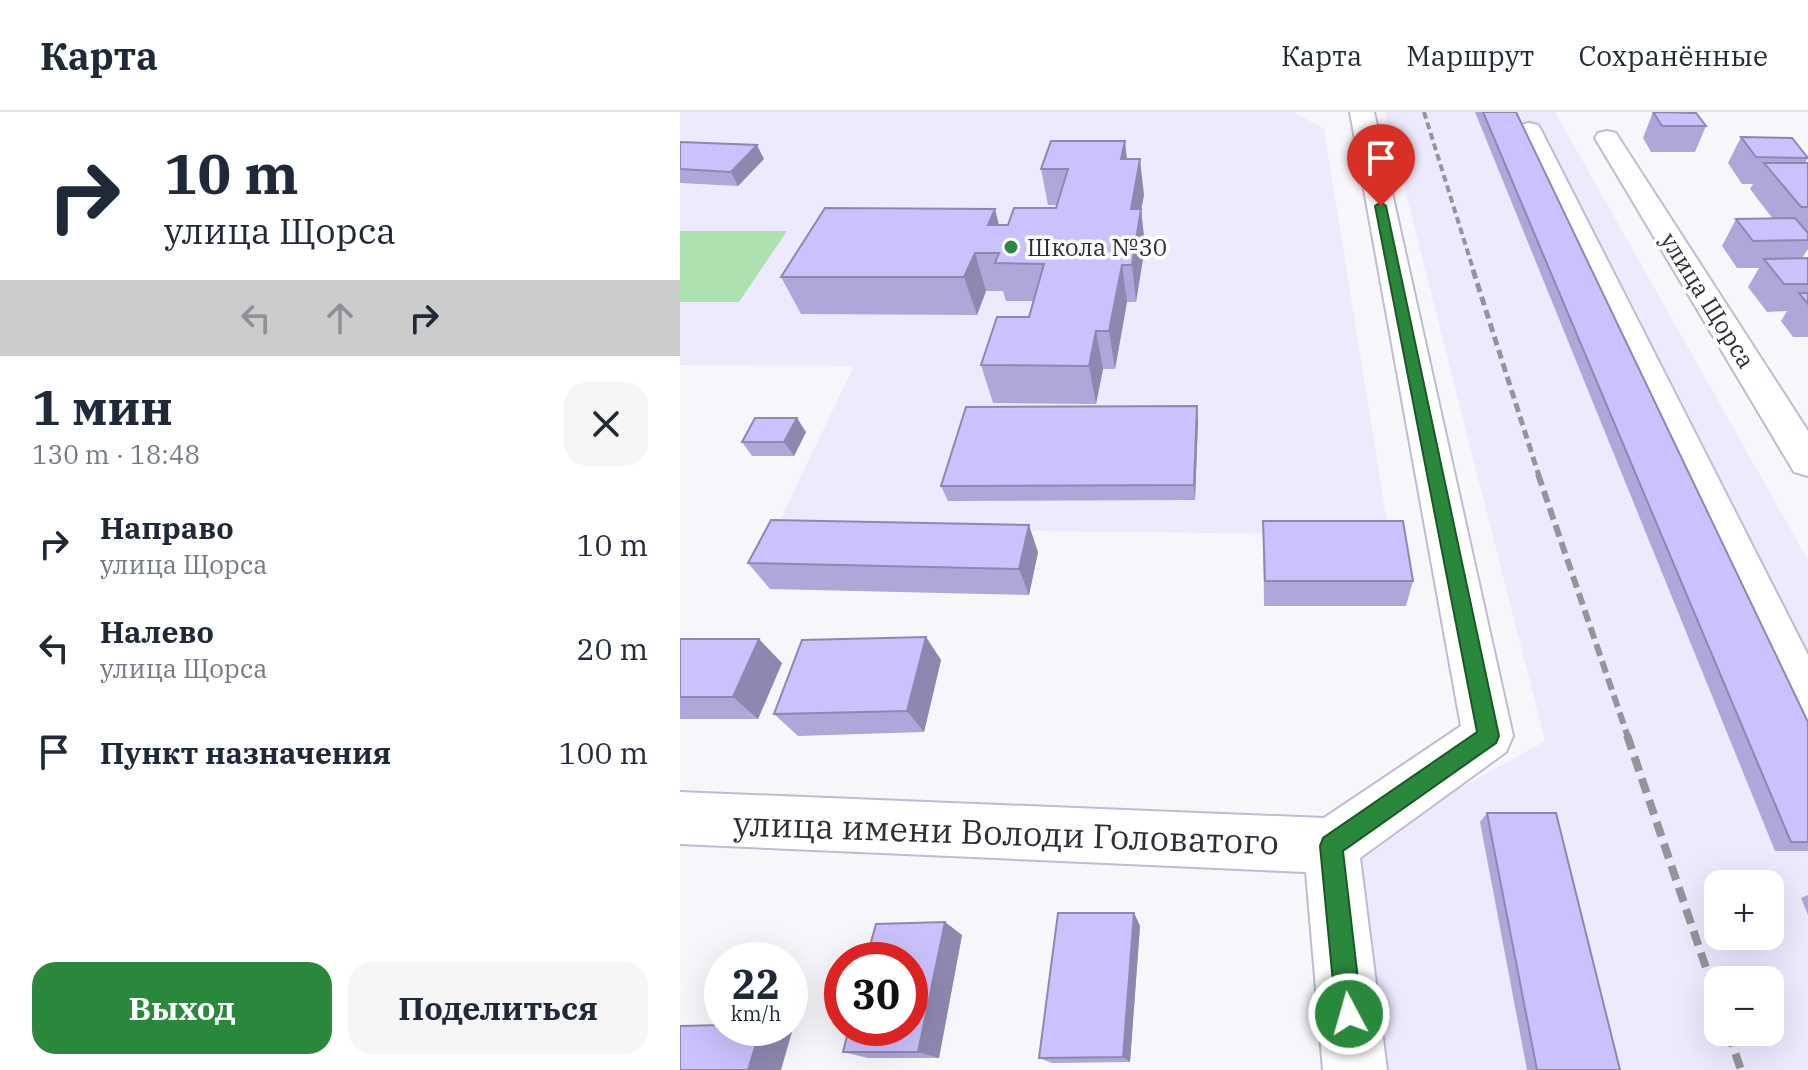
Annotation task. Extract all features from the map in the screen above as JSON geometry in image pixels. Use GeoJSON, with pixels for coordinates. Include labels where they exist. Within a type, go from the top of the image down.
{"type":"FeatureCollection","features":[{"type":"Feature","properties":{"kind":"street"},"geometry":{"type":"LineString","coordinates":[[1355,1070],[1331,846],[1488,736],[1362,112]]}},
{"type":"Feature","properties":{"kind":"street"},"geometry":{"type":"LineString","coordinates":[[1529,130],[1808,704]]}},
{"type":"Feature","properties":{"kind":"street","name":"улица Щорса"},"geometry":{"type":"LineString","coordinates":[[1607,138],[1808,462]]}},
{"type":"Feature","properties":{"kind":"street","name":"улица имени Володи Головатого"},"geometry":{"type":"LineString","coordinates":[[680,818],[1331,846]]}},
{"type":"Feature","properties":{"kind":"shaded area","name":"Школа №30"},"geometry":{"type":"Polygon","coordinates":[[[680,112],[1294,112],[1324,129],[1389,535],[776,528],[854,366],[680,365],[680,112]]]}},
{"type":"Feature","properties":{"kind":"shaded area"},"geometry":{"type":"Polygon","coordinates":[[[1385,112],[1555,112],[1808,560],[1808,1070],[1331,1070],[1317,868],[1545,741],[1385,112]]]}},
{"type":"Feature","properties":{"kind":"green space"},"geometry":{"type":"Polygon","coordinates":[[[680,231],[787,231],[739,302],[680,302],[680,231]]]}},
{"type":"Feature","properties":{"kind":"building"},"geometry":{"type":"Polygon","coordinates":[[[1483,112],[1516,112],[1808,722],[1808,842],[1791,842],[1483,112]]]}},
{"type":"Feature","properties":{"kind":"building"},"geometry":{"type":"Polygon","coordinates":[[[1653,112],[1696,113],[1706,126],[1662,126],[1653,112]]]}},
{"type":"Feature","properties":{"kind":"building"},"geometry":{"type":"Polygon","coordinates":[[[1741,137],[1792,138],[1808,158],[1756,157],[1741,137]]]}},
{"type":"Feature","properties":{"kind":"building"},"geometry":{"type":"Polygon","coordinates":[[[1051,141],[1125,141],[1121,159],[1140,159],[1131,209],[1141,209],[1132,265],[1122,265],[1109,331],[1096,331],[1089,366],[981,365],[997,317],[1029,317],[1044,264],[995,263],[999,253],[975,253],[964,277],[781,277],[825,208],[995,209],[988,225],[1008,225],[1014,208],[1056,208],[1068,169],[1041,169],[1051,141]]]}},
{"type":"Feature","properties":{"kind":"building"},"geometry":{"type":"Polygon","coordinates":[[[680,142],[757,145],[731,172],[680,169],[680,142]]]}},
{"type":"Feature","properties":{"kind":"building"},"geometry":{"type":"Polygon","coordinates":[[[1764,163],[1808,163],[1808,207],[1801,207],[1764,163]]]}},
{"type":"Feature","properties":{"kind":"building"},"geometry":{"type":"Polygon","coordinates":[[[1795,218],[1808,233],[1808,240],[1753,241],[1736,219],[1795,218]]]}},
{"type":"Feature","properties":{"kind":"building"},"geometry":{"type":"Polygon","coordinates":[[[1808,258],[1808,284],[1784,284],[1764,259],[1808,258]]]}},
{"type":"Feature","properties":{"kind":"building"},"geometry":{"type":"Polygon","coordinates":[[[1799,293],[1808,293],[1808,304],[1799,293]]]}},
{"type":"Feature","properties":{"kind":"building"},"geometry":{"type":"Polygon","coordinates":[[[1197,406],[1194,485],[941,486],[966,407],[1197,406]]]}},
{"type":"Feature","properties":{"kind":"building"},"geometry":{"type":"Polygon","coordinates":[[[755,418],[797,418],[784,442],[742,442],[755,418]]]}},
{"type":"Feature","properties":{"kind":"building"},"geometry":{"type":"Polygon","coordinates":[[[771,520],[1029,525],[1019,569],[748,563],[771,520]]]}},
{"type":"Feature","properties":{"kind":"building"},"geometry":{"type":"Polygon","coordinates":[[[1263,521],[1403,521],[1413,581],[1265,581],[1263,521]]]}},
{"type":"Feature","properties":{"kind":"building"},"geometry":{"type":"Polygon","coordinates":[[[926,637],[907,711],[774,714],[802,640],[926,637]]]}},
{"type":"Feature","properties":{"kind":"building"},"geometry":{"type":"Polygon","coordinates":[[[680,639],[759,639],[733,697],[680,697],[680,639]]]}},
{"type":"Feature","properties":{"kind":"building"},"geometry":{"type":"Polygon","coordinates":[[[1487,813],[1556,813],[1620,1070],[1537,1070],[1487,813]]]}},
{"type":"Feature","properties":{"kind":"building"},"geometry":{"type":"Polygon","coordinates":[[[1058,913],[1134,913],[1123,1057],[1039,1058],[1058,913]]]}},
{"type":"Feature","properties":{"kind":"building"},"geometry":{"type":"Polygon","coordinates":[[[945,922],[928,1004],[928,942],[871,942],[876,924],[945,922]]]}},
{"type":"Feature","properties":{"kind":"building"},"geometry":{"type":"Polygon","coordinates":[[[704,1025],[704,1046],[755,1046],[748,1070],[680,1070],[680,1026],[704,1025]]]}},
{"type":"Feature","properties":{"kind":"building"},"geometry":{"type":"Polygon","coordinates":[[[844,1046],[919,1046],[918,1052],[843,1052],[844,1046]]]}},
{"type":"Feature","properties":{"kind":"railway"},"geometry":{"type":"LineString","coordinates":[[1424,112],[1474,272]]}},
{"type":"Feature","properties":{"kind":"railway"},"geometry":{"type":"LineString","coordinates":[[1473,270],[1539,476]]}},
{"type":"Feature","properties":{"kind":"railway"},"geometry":{"type":"LineString","coordinates":[[1538,474],[1628,737]]}},
{"type":"Feature","properties":{"kind":"railway"},"geometry":{"type":"LineString","coordinates":[[1627,735],[1705,966]]}},
{"type":"Feature","properties":{"kind":"railway"},"geometry":{"type":"LineString","coordinates":[[1733,1046],[1741,1070]]}},
{"type":"Feature","properties":{"kind":"place","name":"Школа №30"},"geometry":{"type":"Point","coordinates":[1011,247]}},
{"type":"Feature","properties":{"kind":"route"},"geometry":{"type":"LineString","coordinates":[[1349,1014],[1331,846],[1488,736],[1381,206]]}}]}
